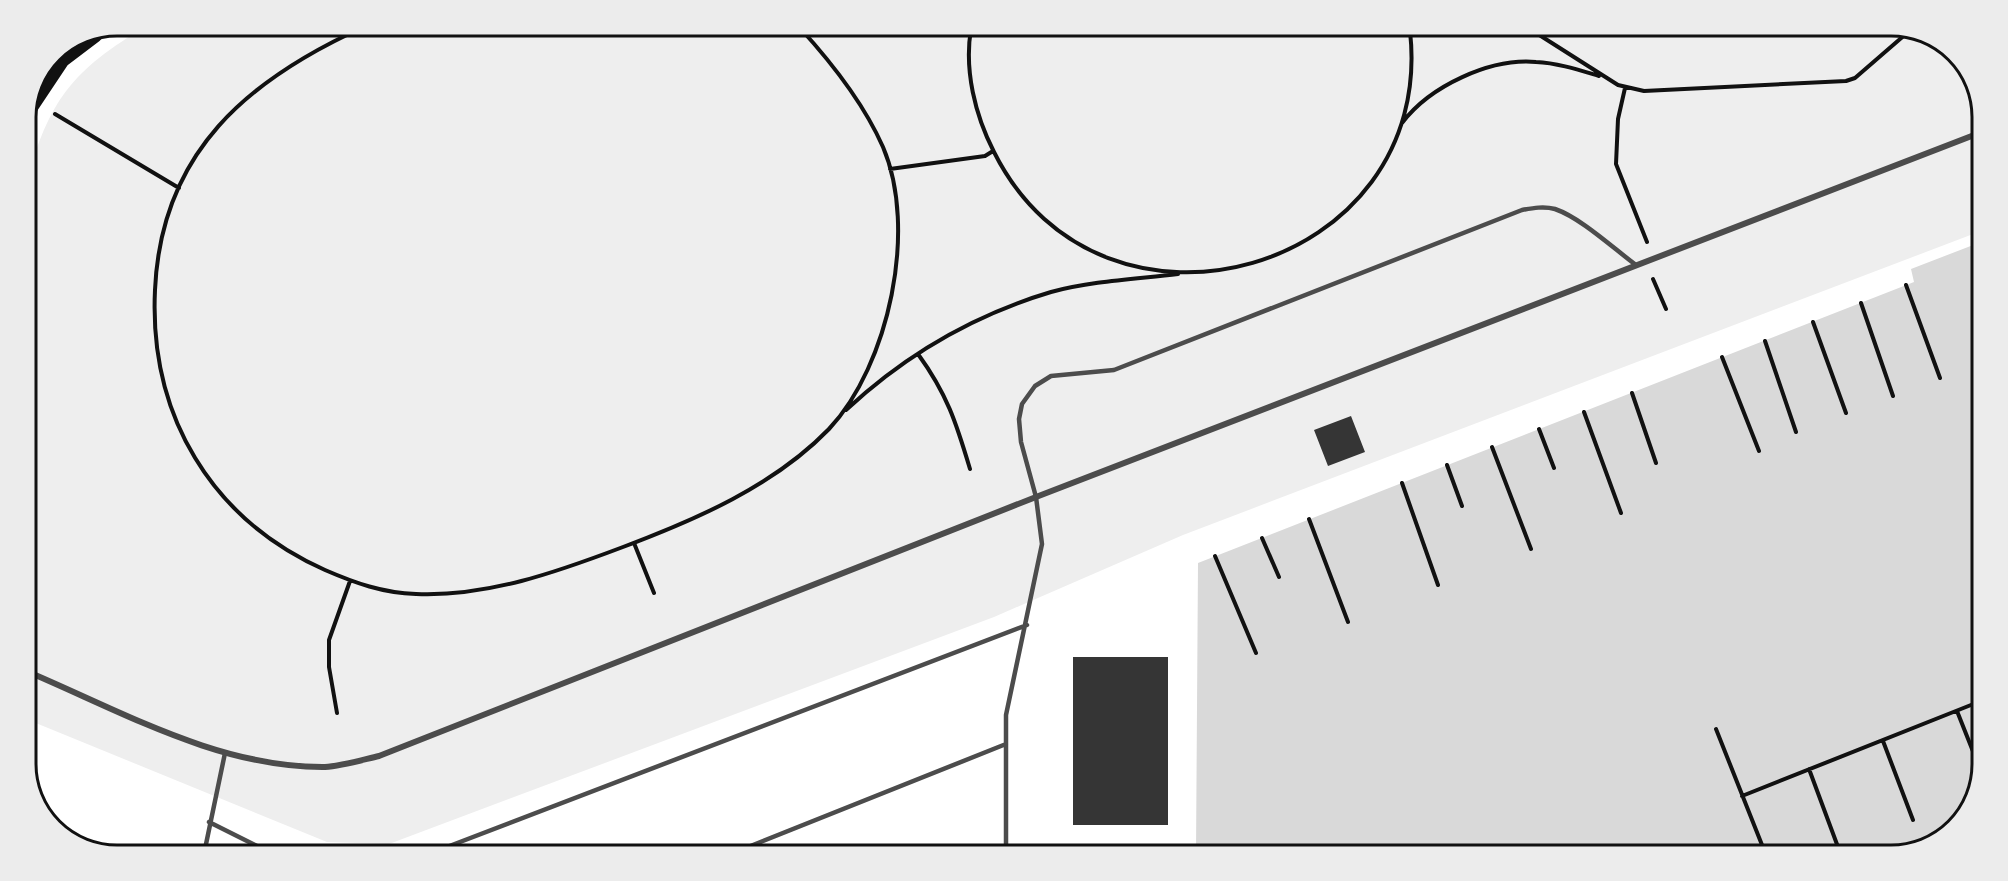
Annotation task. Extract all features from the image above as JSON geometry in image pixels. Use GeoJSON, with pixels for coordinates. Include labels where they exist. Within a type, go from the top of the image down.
{"type":"FeatureCollection","features":[{"type":"Feature","properties":{"kind":"main road"},"geometry":{"type":"LineString","coordinates":[[40,93],[62,60],[85,43]]}},
{"type":"Feature","properties":{"kind":"street"},"geometry":{"type":"LineString","coordinates":[[36,675],[198,744],[225,753],[282,765],[327,767],[379,756],[1036,497],[1972,136]]}},
{"type":"Feature","properties":{"kind":"lane"},"geometry":{"type":"LineString","coordinates":[[1006,845],[1006,716],[1027,625],[1042,544],[1036,497],[1021,442],[1019,419],[1022,404],[1035,386],[1051,376],[1114,370],[1522,210],[1542,207],[1556,210],[1577,222],[1635,265]]}},
{"type":"Feature","properties":{"kind":"lane"},"geometry":{"type":"LineString","coordinates":[[452,845],[1027,625]]}},
{"type":"Feature","properties":{"kind":"lane"},"geometry":{"type":"LineString","coordinates":[[753,845],[1006,744]]}},
{"type":"Feature","properties":{"kind":"lane"},"geometry":{"type":"LineString","coordinates":[[206,845],[225,753]]}},
{"type":"Feature","properties":{"kind":"lane"},"geometry":{"type":"LineString","coordinates":[[209,822],[255,845]]}},
{"type":"Feature","properties":{"kind":"path"},"geometry":{"type":"LineString","coordinates":[[349,36],[287,69],[236,106],[206,138],[179,188],[160,245],[154,305],[161,376],[182,436],[215,489],[237,513],[296,555],[351,581],[381,591],[414,594],[470,592],[537,577],[634,543],[702,515],[751,488],[793,460],[881,379],[918,354],[990,313],[1052,292],[1092,284],[1236,268],[1264,261],[1301,245],[1333,222],[1361,194],[1384,162],[1400,126],[1410,88],[1411,36]]}},
{"type":"Feature","properties":{"kind":"path"},"geometry":{"type":"LineString","coordinates":[[807,36],[829,62],[858,103],[883,147],[890,169],[898,231],[892,289],[876,349],[861,383],[841,415]]}},
{"type":"Feature","properties":{"kind":"path"},"geometry":{"type":"LineString","coordinates":[[971,36],[970,68],[975,102],[993,151],[1021,195],[1046,220],[1075,241],[1110,258],[1148,270],[1187,273]]}},
{"type":"Feature","properties":{"kind":"path"},"geometry":{"type":"LineString","coordinates":[[1541,36],[1606,78],[1625,88],[1644,91],[1846,81],[1855,78],[1902,37]]}},
{"type":"Feature","properties":{"kind":"path"},"geometry":{"type":"LineString","coordinates":[[1400,126],[1415,108],[1440,91],[1488,68],[1536,62],[1606,78]]}},
{"type":"Feature","properties":{"kind":"path"},"geometry":{"type":"LineString","coordinates":[[1625,88],[1618,119],[1616,164],[1646,238],[1653,277],[1666,309]]}},
{"type":"Feature","properties":{"kind":"path"},"geometry":{"type":"LineString","coordinates":[[52,112],[179,188]]}},
{"type":"Feature","properties":{"kind":"path"},"geometry":{"type":"LineString","coordinates":[[890,169],[985,156],[993,151]]}},
{"type":"Feature","properties":{"kind":"path"},"geometry":{"type":"LineString","coordinates":[[1906,285],[1940,378]]}},
{"type":"Feature","properties":{"kind":"path"},"geometry":{"type":"LineString","coordinates":[[1861,303],[1893,396]]}},
{"type":"Feature","properties":{"kind":"path"},"geometry":{"type":"LineString","coordinates":[[1813,322],[1846,413]]}},
{"type":"Feature","properties":{"kind":"path"},"geometry":{"type":"LineString","coordinates":[[1765,341],[1796,432]]}},
{"type":"Feature","properties":{"kind":"path"},"geometry":{"type":"LineString","coordinates":[[918,354],[937,380],[952,410],[970,469]]}},
{"type":"Feature","properties":{"kind":"path"},"geometry":{"type":"LineString","coordinates":[[1722,357],[1759,451]]}},
{"type":"Feature","properties":{"kind":"path"},"geometry":{"type":"LineString","coordinates":[[1632,393],[1656,463]]}},
{"type":"Feature","properties":{"kind":"path"},"geometry":{"type":"LineString","coordinates":[[1584,412],[1621,513]]}},
{"type":"Feature","properties":{"kind":"path"},"geometry":{"type":"LineString","coordinates":[[1539,429],[1554,468]]}},
{"type":"Feature","properties":{"kind":"path"},"geometry":{"type":"LineString","coordinates":[[1492,447],[1531,549]]}},
{"type":"Feature","properties":{"kind":"path"},"geometry":{"type":"LineString","coordinates":[[1447,465],[1462,506]]}},
{"type":"Feature","properties":{"kind":"path"},"geometry":{"type":"LineString","coordinates":[[1402,483],[1438,585]]}},
{"type":"Feature","properties":{"kind":"path"},"geometry":{"type":"LineString","coordinates":[[1309,519],[1348,622]]}},
{"type":"Feature","properties":{"kind":"path"},"geometry":{"type":"LineString","coordinates":[[1262,538],[1279,577]]}},
{"type":"Feature","properties":{"kind":"path"},"geometry":{"type":"LineString","coordinates":[[634,543],[654,593]]}},
{"type":"Feature","properties":{"kind":"path"},"geometry":{"type":"LineString","coordinates":[[1215,556],[1256,653]]}},
{"type":"Feature","properties":{"kind":"path"},"geometry":{"type":"LineString","coordinates":[[337,713],[329,667],[329,640],[351,581]]}},
{"type":"Feature","properties":{"kind":"path"},"geometry":{"type":"LineString","coordinates":[[1742,796],[1972,705]]}},
{"type":"Feature","properties":{"kind":"path"},"geometry":{"type":"LineString","coordinates":[[1957,711],[1972,749]]}},
{"type":"Feature","properties":{"kind":"path"},"geometry":{"type":"LineString","coordinates":[[1716,729],[1762,845]]}},
{"type":"Feature","properties":{"kind":"path"},"geometry":{"type":"LineString","coordinates":[[1883,741],[1913,820]]}},
{"type":"Feature","properties":{"kind":"path"},"geometry":{"type":"LineString","coordinates":[[1809,770],[1837,845]]}},
{"type":"Feature","properties":{"kind":"shaded area"},"geometry":{"type":"Polygon","coordinates":[[[131,36],[1891,36],[1922,42],[1932,47],[1948,60],[1964,81],[1972,112],[1972,234],[1183,535],[994,617],[389,844],[327,842],[36,723],[36,152],[44,130],[67,90],[100,57],[131,36]]]}},
{"type":"Feature","properties":{"kind":"shaded area"},"geometry":{"type":"Polygon","coordinates":[[[1972,245],[1972,764],[1966,795],[1961,805],[1944,825],[1927,837],[1891,845],[1196,845],[1198,563],[1914,282],[1911,269],[1972,245]]]}},
{"type":"Feature","properties":{"kind":"building"},"geometry":{"type":"Polygon","coordinates":[[[1351,416],[1365,452],[1328,466],[1314,430],[1351,416]]]}},
{"type":"Feature","properties":{"kind":"building"},"geometry":{"type":"Polygon","coordinates":[[[1073,657],[1168,657],[1168,825],[1073,825],[1073,657]]]}}]}
